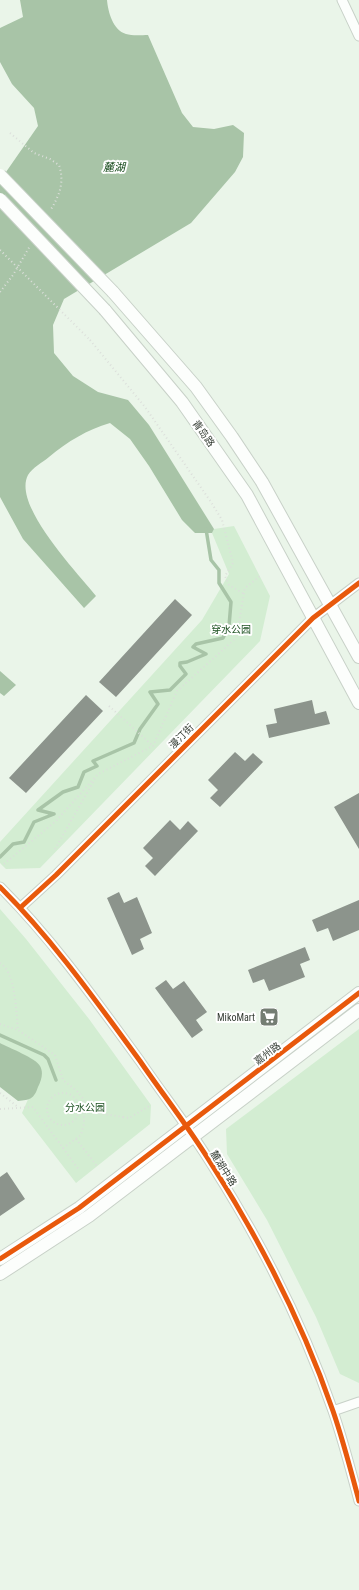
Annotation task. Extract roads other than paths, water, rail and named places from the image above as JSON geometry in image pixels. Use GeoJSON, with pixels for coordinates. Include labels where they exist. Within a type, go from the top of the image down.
{"type":"FeatureCollection","features":[{"type":"Feature","properties":{"kind":"main road","name":"青岛路"},"geometry":{"type":"LineString","coordinates":[[0,175],[113,292],[196,387],[262,482],[359,657]]}},
{"type":"Feature","properties":{"kind":"main road","name":"青岛路"},"geometry":{"type":"LineString","coordinates":[[0,199],[105,310],[182,402],[219,453],[247,495],[359,703]]}},
{"type":"Feature","properties":{"kind":"main road","name":"嘉州路"},"geometry":{"type":"LineString","coordinates":[[0,1259],[79,1208],[359,993]]}},
{"type":"Feature","properties":{"kind":"main road"},"geometry":{"type":"LineString","coordinates":[[0,1274],[89,1216],[359,1010]]}},
{"type":"Feature","properties":{"kind":"street"},"geometry":{"type":"LineString","coordinates":[[342,0],[359,36]]}},
{"type":"Feature","properties":{"kind":"street","name":"漫汀街"},"geometry":{"type":"LineString","coordinates":[[21,907],[56,875],[313,618],[329,604],[359,583]]}},
{"type":"Feature","properties":{"kind":"street","name":"麓湖中路"},"geometry":{"type":"LineString","coordinates":[[0,887],[21,907],[86,988],[193,1137],[243,1216],[273,1271],[297,1320],[333,1411],[359,1501]]}},
{"type":"Feature","properties":{"kind":"street"},"geometry":{"type":"LineString","coordinates":[[333,1411],[359,1402]]}},
{"type":"Feature","properties":{"kind":"water","name":"麓湖"},"geometry":{"type":"Polygon","coordinates":[[[20,0],[107,0],[112,20],[121,32],[128,35],[148,35],[182,113],[193,127],[214,129],[233,125],[244,133],[243,157],[235,172],[191,223],[64,299],[53,325],[54,353],[73,376],[98,392],[128,400],[149,425],[214,529],[212,533],[195,533],[182,520],[149,466],[130,439],[110,423],[93,429],[71,441],[32,470],[28,475],[26,488],[29,503],[37,520],[62,555],[96,596],[84,608],[23,539],[0,497],[0,175],[6,172],[38,126],[34,108],[12,84],[0,62],[0,28],[23,17],[20,0]]]}},
{"type":"Feature","properties":{"kind":"water"},"geometry":{"type":"Polygon","coordinates":[[[0,671],[16,685],[4,696],[0,693],[0,671]]]}},
{"type":"Feature","properties":{"kind":"water"},"geometry":{"type":"Polygon","coordinates":[[[0,1043],[28,1057],[40,1066],[42,1071],[41,1080],[35,1094],[31,1098],[18,1101],[0,1087],[0,1043]]]}},
{"type":"Feature","properties":{"kind":"waterway"},"geometry":{"type":"LineString","coordinates":[[0,857],[13,844],[24,842],[34,822],[54,814],[38,810],[63,792],[78,787],[84,772],[97,766],[93,761],[134,743],[140,729],[158,704],[150,692],[170,690],[186,674],[180,666],[180,663],[187,662],[206,654],[193,647],[196,644],[223,638],[229,626],[231,602],[219,583],[219,570],[211,560],[206,529]]}},
{"type":"Feature","properties":{"kind":"waterway"},"geometry":{"type":"LineString","coordinates":[[0,1035],[44,1055],[48,1059],[56,1080]]}},
{"type":"Feature","properties":{"kind":"place","name":"MikoMart"},"geometry":{"type":"Point","coordinates":[269,1017]}},
{"type":"Feature","properties":{"kind":"park label","name":"穿水公园"},"geometry":{"type":"Point","coordinates":[231,629]}},
{"type":"Feature","properties":{"kind":"park label","name":"分水公园"},"geometry":{"type":"Point","coordinates":[85,1107]}}]}
